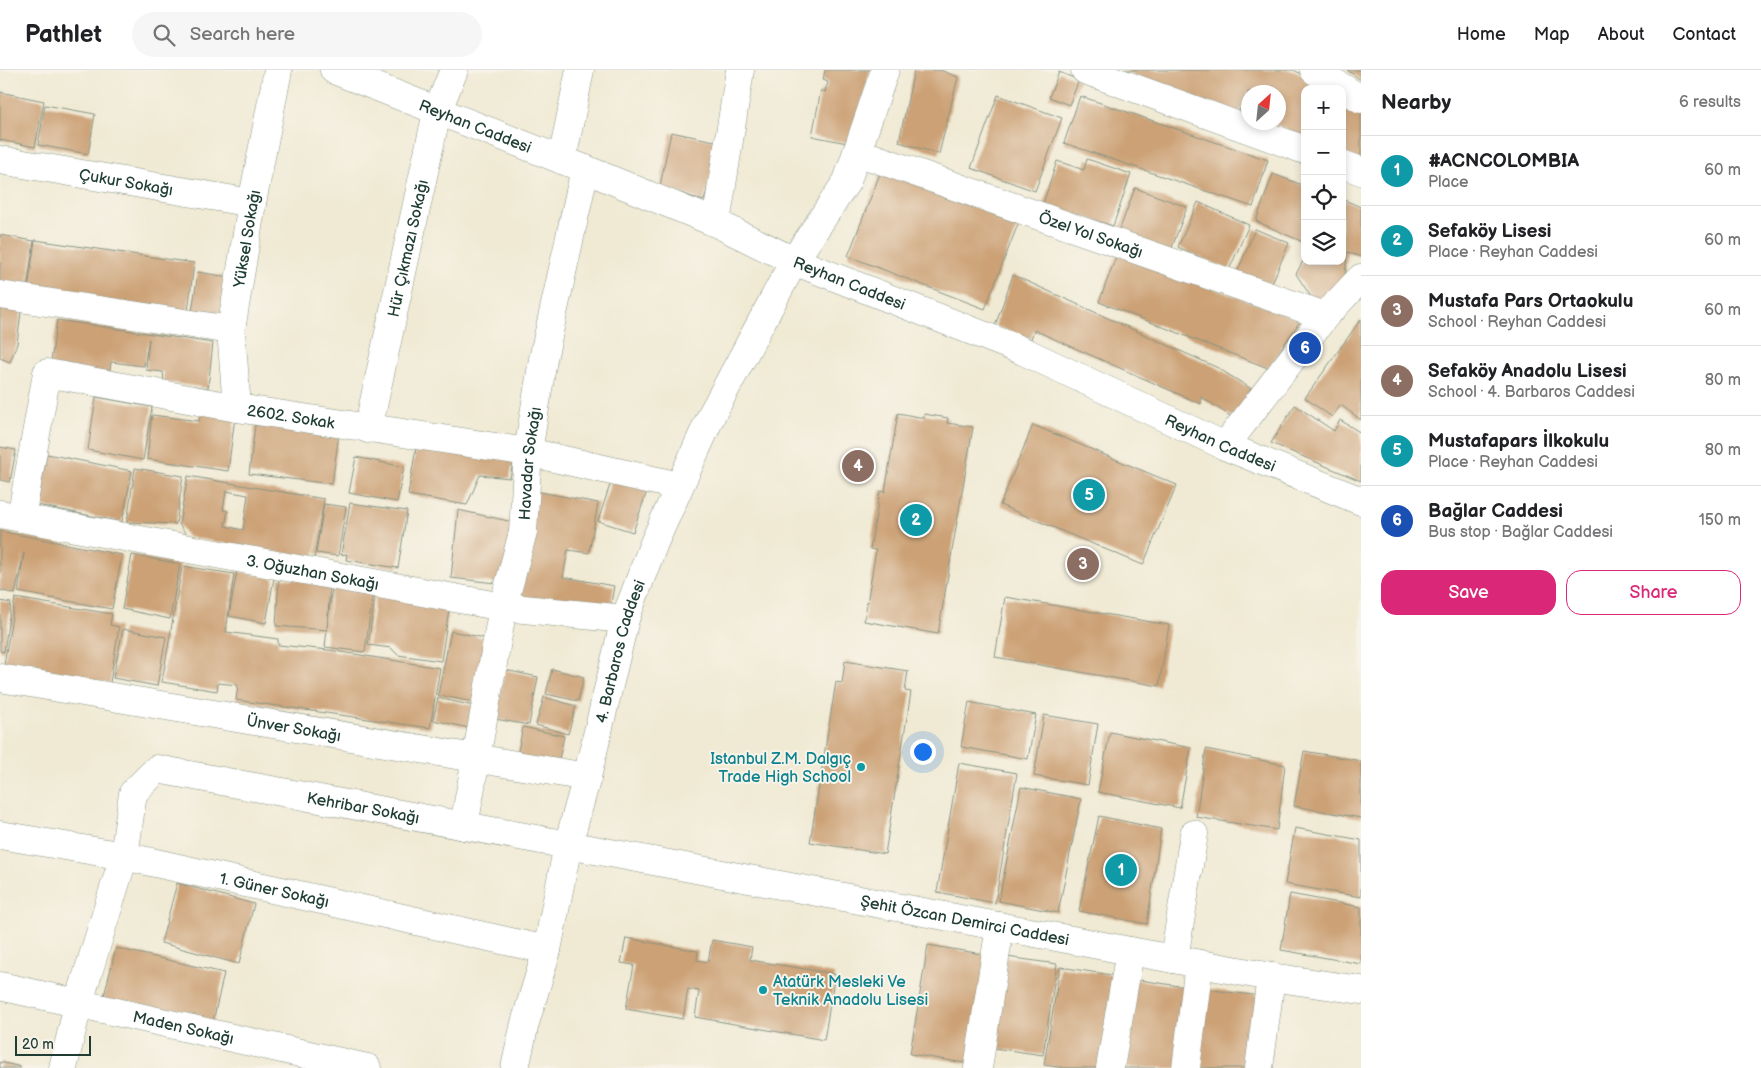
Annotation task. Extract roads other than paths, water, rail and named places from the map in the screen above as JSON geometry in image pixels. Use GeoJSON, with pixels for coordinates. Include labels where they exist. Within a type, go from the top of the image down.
{"type":"FeatureCollection","features":[{"type":"Feature","properties":{"kind":"street","name":"Yüksel Sokağı"},"geometry":{"type":"LineString","coordinates":[[237,408],[231,330],[252,203],[278,70]]}},
{"type":"Feature","properties":{"kind":"street","name":"Reyhan Caddesi"},"geometry":{"type":"LineString","coordinates":[[334,70],[716,223],[794,261],[1023,352],[1226,446],[1361,501]]}},
{"type":"Feature","properties":{"kind":"street","name":"Hür Çıkmazı Sokağı"},"geometry":{"type":"LineString","coordinates":[[368,429],[437,112],[454,70]]}},
{"type":"Feature","properties":{"kind":"street","name":"Havadar Sokağı"},"geometry":{"type":"LineString","coordinates":[[464,826],[503,607],[523,532],[528,452],[574,165],[580,70]]}},
{"type":"Feature","properties":{"kind":"street"},"geometry":{"type":"LineString","coordinates":[[716,223],[740,70]]}},
{"type":"Feature","properties":{"kind":"street","name":"4. Barbaros Caddesi"},"geometry":{"type":"LineString","coordinates":[[516,1068],[526,1023],[547,950],[568,845],[587,777],[625,619],[654,543],[712,414],[794,261],[846,181],[885,70]]}},
{"type":"Feature","properties":{"kind":"street"},"geometry":{"type":"LineString","coordinates":[[1086,70],[1301,149]]}},
{"type":"Feature","properties":{"kind":"street"},"geometry":{"type":"LineString","coordinates":[[1314,70],[1361,100]]}},
{"type":"Feature","properties":{"kind":"street","name":"Özel Yol Sokağı"},"geometry":{"type":"LineString","coordinates":[[857,152],[1325,316]]}},
{"type":"Feature","properties":{"kind":"street","name":"Çukur Sokağı"},"geometry":{"type":"LineString","coordinates":[[0,160],[252,203]]}},
{"type":"Feature","properties":{"kind":"street"},"geometry":{"type":"LineString","coordinates":[[1346,165],[1361,171]]}},
{"type":"Feature","properties":{"kind":"street"},"geometry":{"type":"LineString","coordinates":[[1226,446],[1325,316],[1361,278]]}},
{"type":"Feature","properties":{"kind":"street"},"geometry":{"type":"LineString","coordinates":[[0,295],[231,330]]}},
{"type":"Feature","properties":{"kind":"street","name":"2602. Sokak"},"geometry":{"type":"LineString","coordinates":[[10,516],[47,373],[237,408],[528,452],[679,486]]}},
{"type":"Feature","properties":{"kind":"street","name":"3. Oğuzhan Sokağı"},"geometry":{"type":"LineString","coordinates":[[10,516],[503,607],[625,619]]}},
{"type":"Feature","properties":{"kind":"street","name":"Ünver Sokağı"},"geometry":{"type":"LineString","coordinates":[[0,678],[587,777]]}},
{"type":"Feature","properties":{"kind":"street","name":"Kehribar Sokağı"},"geometry":{"type":"LineString","coordinates":[[124,856],[133,793],[157,769],[568,845]]}},
{"type":"Feature","properties":{"kind":"street"},"geometry":{"type":"LineString","coordinates":[[1186,1068],[1187,961],[1194,834]]}},
{"type":"Feature","properties":{"kind":"street","name":"1. Güner Sokağı"},"geometry":{"type":"LineString","coordinates":[[0,835],[124,856],[547,950]]}},
{"type":"Feature","properties":{"kind":"street","name":"Şehit Özcan Demirci Caddesi"},"geometry":{"type":"LineString","coordinates":[[568,845],[1130,952],[1271,977],[1361,990]]}},
{"type":"Feature","properties":{"kind":"street"},"geometry":{"type":"LineString","coordinates":[[63,1068],[78,1006],[124,856]]}},
{"type":"Feature","properties":{"kind":"street"},"geometry":{"type":"LineString","coordinates":[[978,1068],[1000,926]]}},
{"type":"Feature","properties":{"kind":"street"},"geometry":{"type":"LineString","coordinates":[[1110,1068],[1130,952]]}},
{"type":"Feature","properties":{"kind":"street"},"geometry":{"type":"LineString","coordinates":[[1259,1068],[1271,977]]}},
{"type":"Feature","properties":{"kind":"street","name":"Maden Sokağı"},"geometry":{"type":"LineString","coordinates":[[0,986],[78,1006],[367,1068]]}},
{"type":"Feature","properties":{"kind":"place","name":"Bağlar Caddesi"},"geometry":{"type":"Point","coordinates":[1305,348]}},
{"type":"Feature","properties":{"kind":"place","name":"Sefaköy Anadolu Lisesi"},"geometry":{"type":"Point","coordinates":[858,466]}},
{"type":"Feature","properties":{"kind":"place","name":"Mustafapars İlkokulu"},"geometry":{"type":"Point","coordinates":[1089,495]}},
{"type":"Feature","properties":{"kind":"place","name":"Sefaköy Lisesi"},"geometry":{"type":"Point","coordinates":[916,520]}},
{"type":"Feature","properties":{"kind":"place","name":"Mustafa Pars Ortaokulu"},"geometry":{"type":"Point","coordinates":[1083,564]}},
{"type":"Feature","properties":{"kind":"place","name":"Istanbul Z.M. Dalgıç Trade High School"},"geometry":{"type":"Point","coordinates":[861,767]}},
{"type":"Feature","properties":{"kind":"place","name":"#ACNCOLOMBIA"},"geometry":{"type":"Point","coordinates":[1121,870]}},
{"type":"Feature","properties":{"kind":"place","name":"Atatürk Mesleki Ve Teknik Anadolu Lisesi"},"geometry":{"type":"Point","coordinates":[763,990]}}]}
